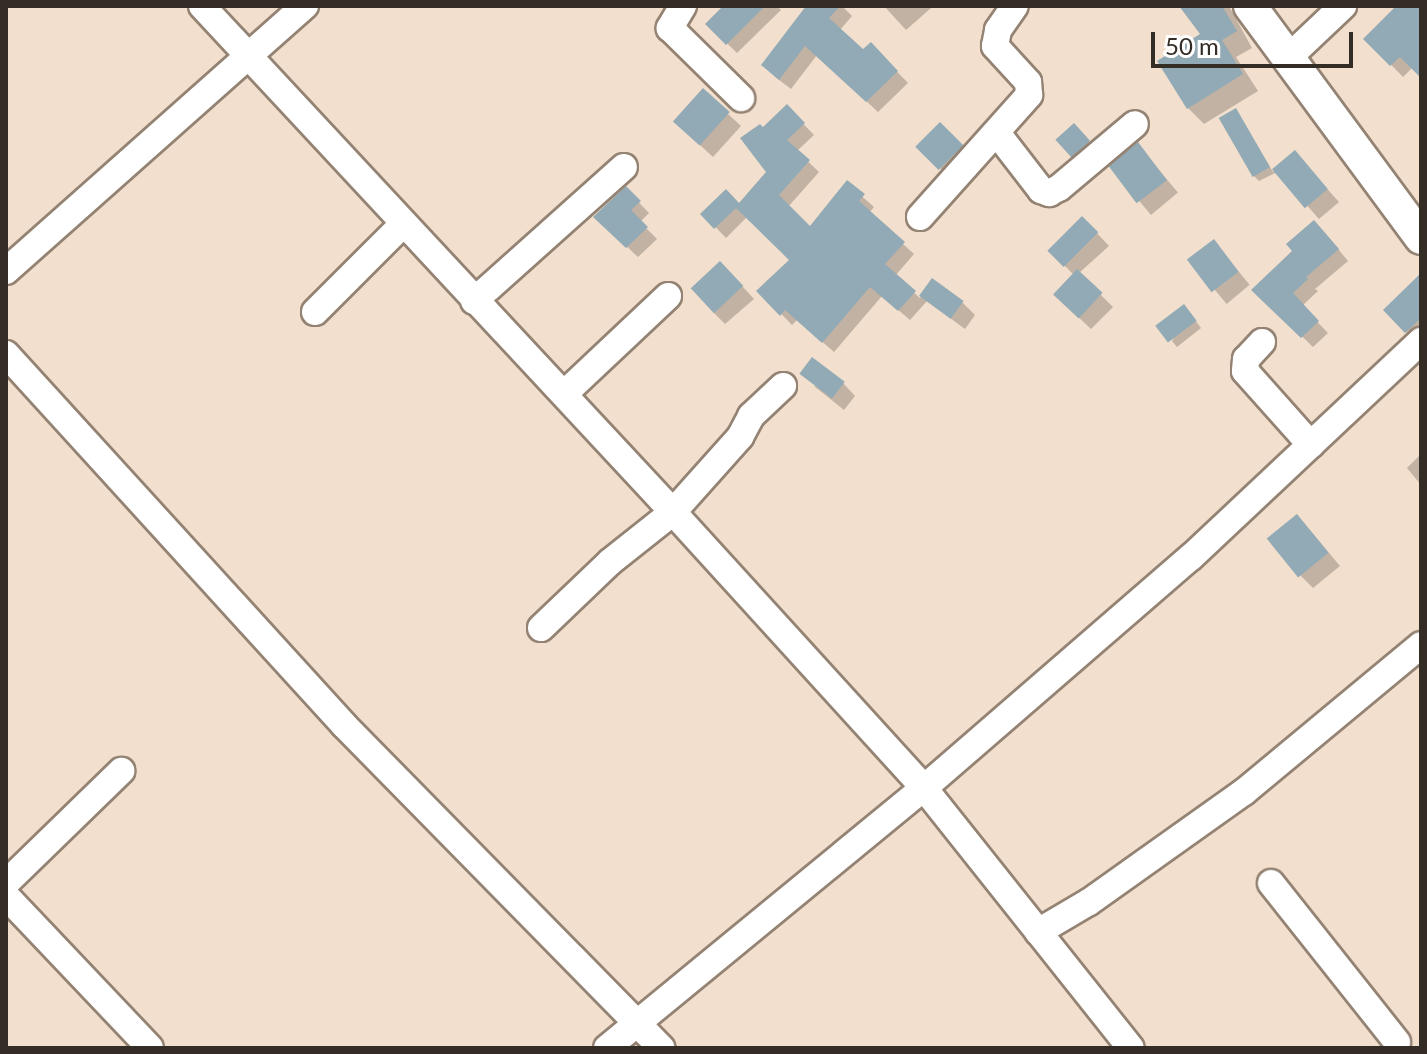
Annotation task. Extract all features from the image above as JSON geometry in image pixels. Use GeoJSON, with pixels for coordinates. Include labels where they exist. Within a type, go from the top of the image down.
{"type":"FeatureCollection","features":[{"type":"Feature","properties":{"kind":"street"},"geometry":{"type":"LineString","coordinates":[[202,6],[673,512],[924,788],[1131,1048]]}},
{"type":"Feature","properties":{"kind":"street"},"geometry":{"type":"LineString","coordinates":[[6,271],[305,6]]}},
{"type":"Feature","properties":{"kind":"street"},"geometry":{"type":"LineString","coordinates":[[683,6],[670,28],[741,98]]}},
{"type":"Feature","properties":{"kind":"street"},"geometry":{"type":"LineString","coordinates":[[920,217],[1026,101],[1030,88],[995,46],[998,30],[1015,6]]}},
{"type":"Feature","properties":{"kind":"street"},"geometry":{"type":"LineString","coordinates":[[1250,6],[1420,235]]}},
{"type":"Feature","properties":{"kind":"street"},"geometry":{"type":"LineString","coordinates":[[1288,58],[1343,6]]}},
{"type":"Feature","properties":{"kind":"street"},"geometry":{"type":"LineString","coordinates":[[997,133],[1041,190],[1049,193],[1135,124]]}},
{"type":"Feature","properties":{"kind":"street"},"geometry":{"type":"LineString","coordinates":[[474,301],[624,167]]}},
{"type":"Feature","properties":{"kind":"street"},"geometry":{"type":"LineString","coordinates":[[315,312],[403,224]]}},
{"type":"Feature","properties":{"kind":"street"},"geometry":{"type":"LineString","coordinates":[[564,394],[668,296]]}},
{"type":"Feature","properties":{"kind":"street"},"geometry":{"type":"LineString","coordinates":[[607,1048],[924,788],[1191,557],[1421,341]]}},
{"type":"Feature","properties":{"kind":"street"},"geometry":{"type":"LineString","coordinates":[[1262,342],[1246,359],[1245,371],[1311,445]]}},
{"type":"Feature","properties":{"kind":"street"},"geometry":{"type":"LineString","coordinates":[[6,354],[344,725],[661,1048]]}},
{"type":"Feature","properties":{"kind":"street"},"geometry":{"type":"LineString","coordinates":[[541,628],[610,562],[673,512],[740,437],[751,416],[783,386]]}},
{"type":"Feature","properties":{"kind":"street"},"geometry":{"type":"LineString","coordinates":[[1038,932],[1089,902],[1244,792],[1421,645]]}},
{"type":"Feature","properties":{"kind":"street"},"geometry":{"type":"LineString","coordinates":[[121,771],[6,894],[150,1048]]}},
{"type":"Feature","properties":{"kind":"street"},"geometry":{"type":"LineString","coordinates":[[1271,883],[1396,1046]]}},
{"type":"Feature","properties":{"kind":"building"},"geometry":{"type":"Polygon","coordinates":[[[723,6],[765,6],[726,45],[705,24],[723,6]]]}},
{"type":"Feature","properties":{"kind":"building"},"geometry":{"type":"Polygon","coordinates":[[[806,6],[840,6],[829,18],[863,49],[871,42],[898,71],[866,102],[805,46],[779,80],[761,65],[806,6]]]}},
{"type":"Feature","properties":{"kind":"building"},"geometry":{"type":"Polygon","coordinates":[[[1179,6],[1222,6],[1237,31],[1222,40],[1243,74],[1187,109],[1157,61],[1200,34],[1179,6]]]}},
{"type":"Feature","properties":{"kind":"building"},"geometry":{"type":"Polygon","coordinates":[[[1396,6],[1421,6],[1421,78],[1400,57],[1390,66],[1363,39],[1396,6]]]}},
{"type":"Feature","properties":{"kind":"building"},"geometry":{"type":"Polygon","coordinates":[[[703,88],[730,112],[700,146],[673,121],[703,88]]]}},
{"type":"Feature","properties":{"kind":"building"},"geometry":{"type":"Polygon","coordinates":[[[787,104],[805,123],[787,140],[810,160],[779,195],[810,226],[847,180],[865,194],[859,201],[905,242],[885,264],[916,291],[898,311],[870,287],[822,343],[785,310],[780,316],[756,291],[789,260],[736,208],[714,229],[700,214],[726,189],[739,203],[766,172],[740,138],[760,124],[763,127],[787,104]]]}},
{"type":"Feature","properties":{"kind":"building"},"geometry":{"type":"Polygon","coordinates":[[[1236,108],[1270,167],[1253,177],[1219,118],[1236,108]]]}},
{"type":"Feature","properties":{"kind":"building"},"geometry":{"type":"Polygon","coordinates":[[[940,122],[963,145],[939,170],[915,147],[940,122]]]}},
{"type":"Feature","properties":{"kind":"building"},"geometry":{"type":"Polygon","coordinates":[[[1074,123],[1090,141],[1071,158],[1055,140],[1074,123]]]}},
{"type":"Feature","properties":{"kind":"building"},"geometry":{"type":"Polygon","coordinates":[[[1138,142],[1167,180],[1137,203],[1108,165],[1138,142]]]}},
{"type":"Feature","properties":{"kind":"building"},"geometry":{"type":"Polygon","coordinates":[[[1295,150],[1328,189],[1305,208],[1272,169],[1295,150]]]}},
{"type":"Feature","properties":{"kind":"building"},"geometry":{"type":"Polygon","coordinates":[[[626,186],[641,201],[631,210],[648,227],[626,248],[593,217],[626,186]]]}},
{"type":"Feature","properties":{"kind":"building"},"geometry":{"type":"Polygon","coordinates":[[[1082,216],[1098,232],[1064,267],[1047,251],[1082,216]]]}},
{"type":"Feature","properties":{"kind":"building"},"geometry":{"type":"Polygon","coordinates":[[[1314,220],[1339,249],[1306,277],[1308,279],[1293,293],[1319,321],[1301,338],[1251,290],[1292,251],[1286,244],[1314,220]]]}},
{"type":"Feature","properties":{"kind":"building"},"geometry":{"type":"Polygon","coordinates":[[[1214,239],[1239,272],[1212,292],[1187,259],[1214,239]]]}},
{"type":"Feature","properties":{"kind":"building"},"geometry":{"type":"Polygon","coordinates":[[[720,261],[743,286],[714,313],[691,288],[720,261]]]}},
{"type":"Feature","properties":{"kind":"building"},"geometry":{"type":"Polygon","coordinates":[[[1077,269],[1103,293],[1079,318],[1053,295],[1077,269]]]}},
{"type":"Feature","properties":{"kind":"building"},"geometry":{"type":"Polygon","coordinates":[[[1421,273],[1421,318],[1405,333],[1383,310],[1421,273]]]}},
{"type":"Feature","properties":{"kind":"building"},"geometry":{"type":"Polygon","coordinates":[[[932,278],[964,301],[951,319],[919,296],[932,278]]]}},
{"type":"Feature","properties":{"kind":"building"},"geometry":{"type":"Polygon","coordinates":[[[1184,304],[1197,321],[1168,342],[1155,326],[1184,304]]]}},
{"type":"Feature","properties":{"kind":"building"},"geometry":{"type":"Polygon","coordinates":[[[812,357],[845,382],[832,398],[799,374],[812,357]]]}},
{"type":"Feature","properties":{"kind":"building"},"geometry":{"type":"Polygon","coordinates":[[[1297,514],[1328,553],[1298,577],[1267,539],[1297,514]]]}}]}
